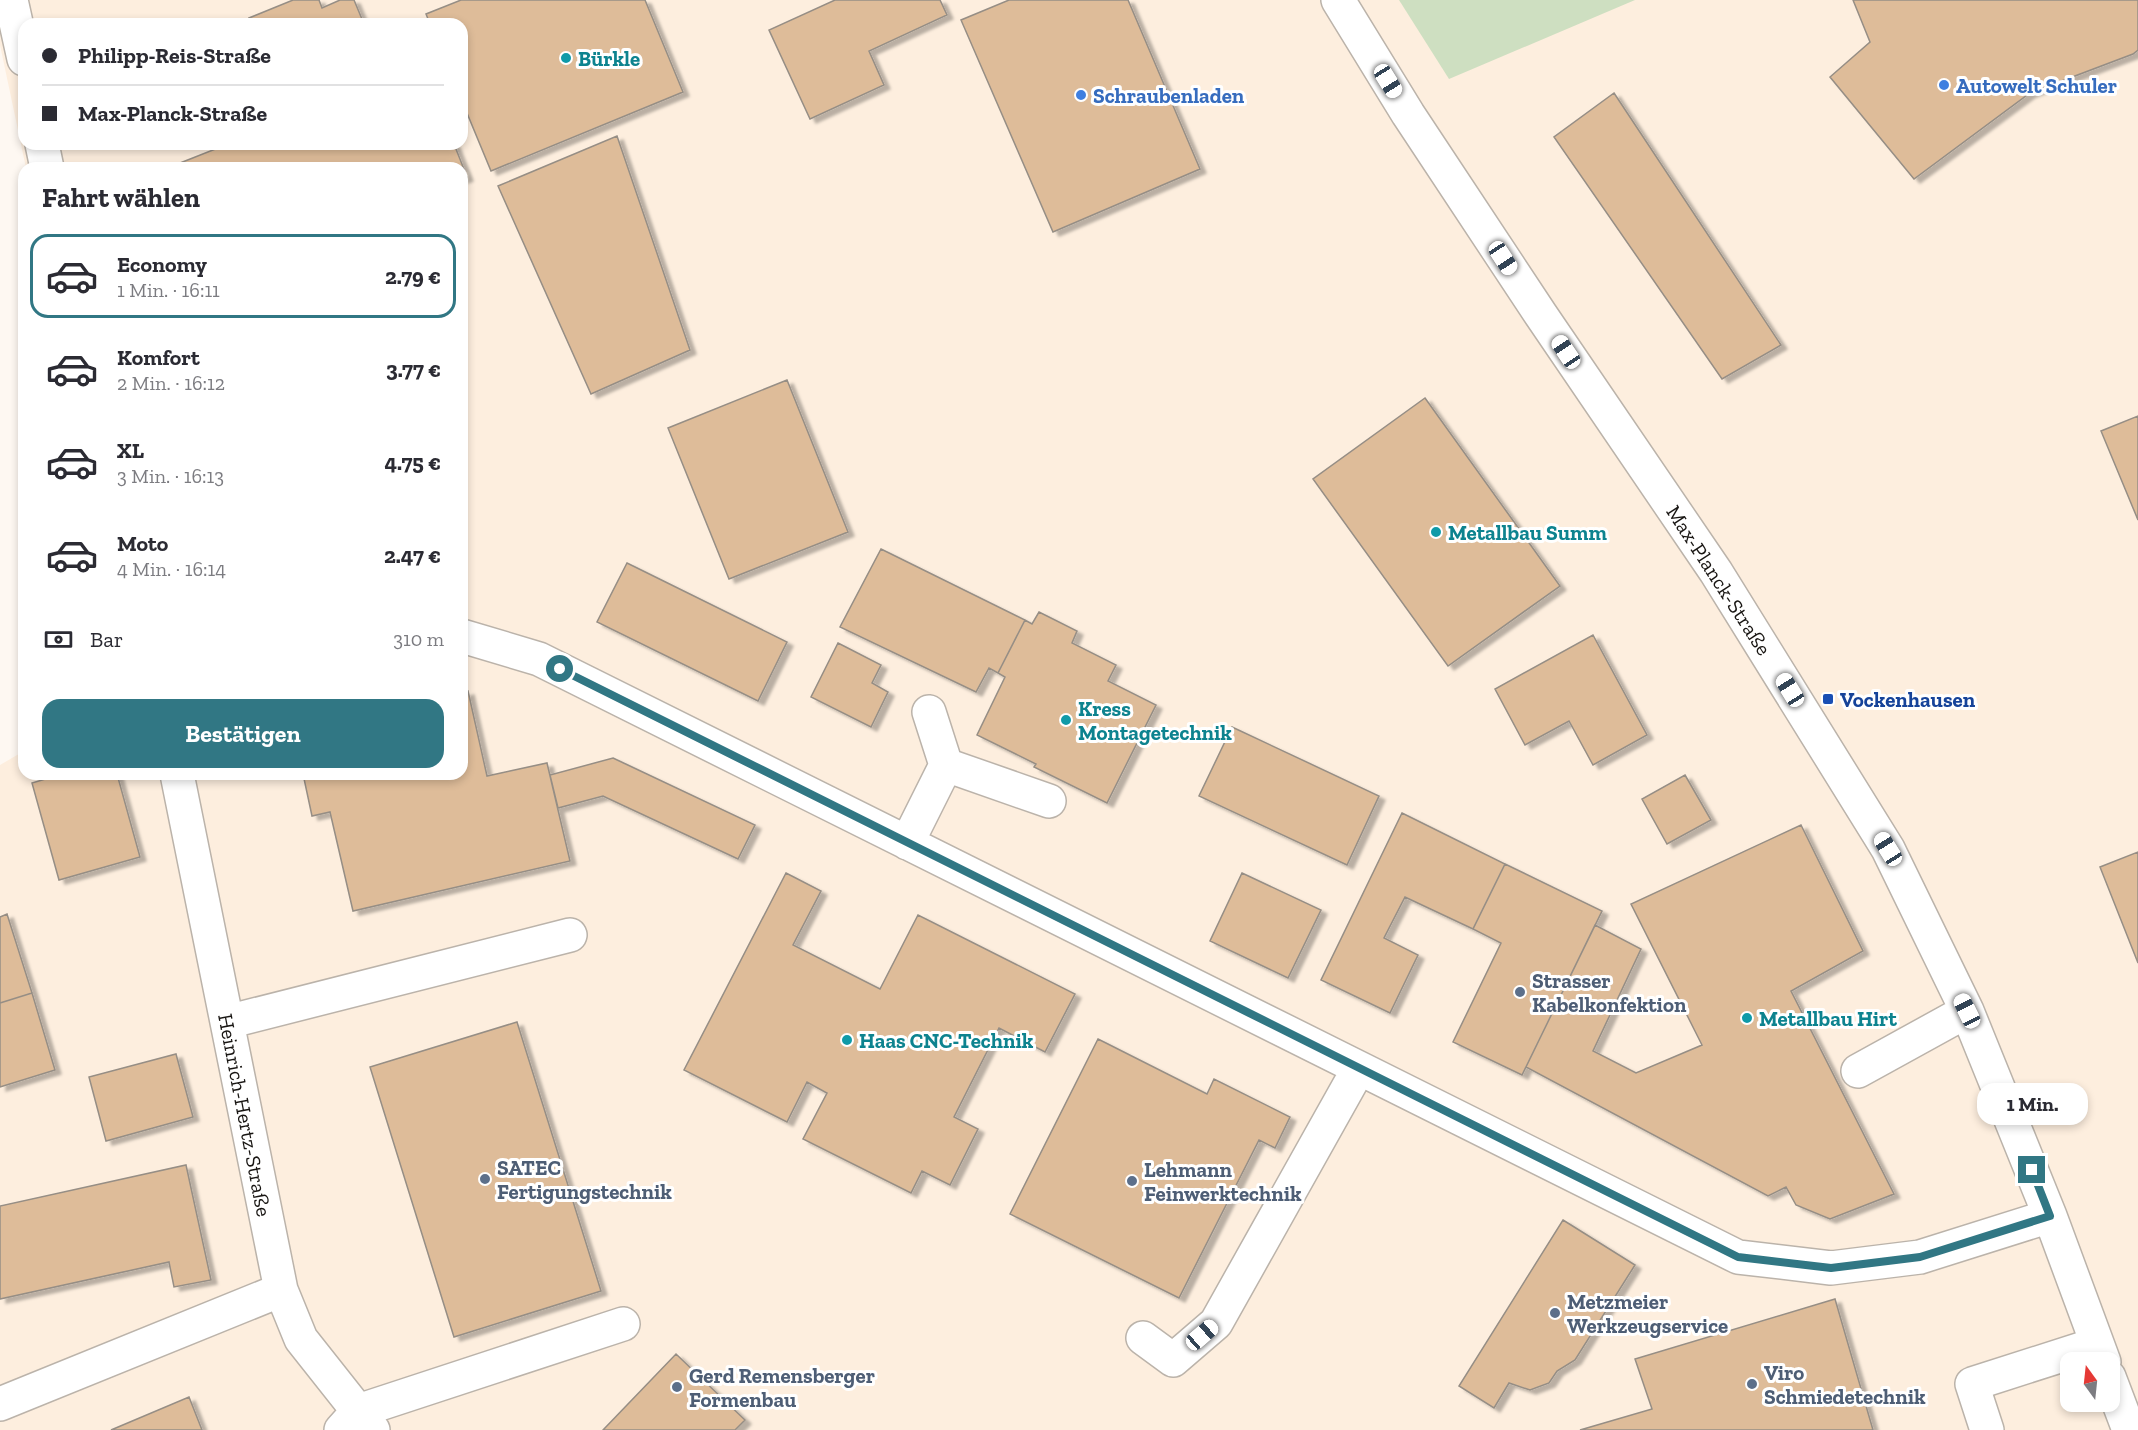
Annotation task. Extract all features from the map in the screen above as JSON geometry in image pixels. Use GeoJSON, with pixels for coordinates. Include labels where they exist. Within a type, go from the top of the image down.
{"type":"FeatureCollection","features":[{"type":"Feature","properties":{"kind":"street"},"geometry":{"type":"LineString","coordinates":[[11,0],[18,32]]}},
{"type":"Feature","properties":{"kind":"street","name":"Max-Planck-Straße"},"geometry":{"type":"LineString","coordinates":[[1338,0],[1408,114],[1534,305],[1716,572],[1888,849],[1967,1011],[2050,1216],[2100,1352]]}},
{"type":"Feature","properties":{"kind":"street"},"geometry":{"type":"LineString","coordinates":[[468,638],[539,659],[1738,1257],[1831,1268],[1920,1257],[2050,1216]]}},
{"type":"Feature","properties":{"kind":"street"},"geometry":{"type":"LineString","coordinates":[[907,843],[946,765],[929,712]]}},
{"type":"Feature","properties":{"kind":"street"},"geometry":{"type":"LineString","coordinates":[[946,765],[1049,801]]}},
{"type":"Feature","properties":{"kind":"street","name":"Heinrich-Hertz-Straße"},"geometry":{"type":"LineString","coordinates":[[178,780],[280,1290],[301,1339],[357,1424]]}},
{"type":"Feature","properties":{"kind":"street"},"geometry":{"type":"LineString","coordinates":[[227,1022],[570,935]]}},
{"type":"Feature","properties":{"kind":"street"},"geometry":{"type":"LineString","coordinates":[[1858,1071],[1967,1011]]}},
{"type":"Feature","properties":{"kind":"street"},"geometry":{"type":"LineString","coordinates":[[1143,1338],[1173,1360],[1216,1323],[1359,1068]]}},
{"type":"Feature","properties":{"kind":"street"},"geometry":{"type":"LineString","coordinates":[[0,1404],[280,1290]]}},
{"type":"Feature","properties":{"kind":"street"},"geometry":{"type":"LineString","coordinates":[[357,1424],[623,1324]]}},
{"type":"Feature","properties":{"kind":"street"},"geometry":{"type":"LineString","coordinates":[[1987,1430],[1972,1384],[2060,1363]]}},
{"type":"Feature","properties":{"kind":"street"},"geometry":{"type":"LineString","coordinates":[[2120,1406],[2129,1430]]}},
{"type":"Feature","properties":{"kind":"shaded area"},"geometry":{"type":"Polygon","coordinates":[[[0,0],[2138,0],[2138,1430],[0,1430],[0,765],[18,754],[18,780],[468,780],[468,162],[25,162],[22,150],[468,150],[468,18],[18,18],[18,130],[0,45],[0,0]]]}},
{"type":"Feature","properties":{"kind":"green space"},"geometry":{"type":"Polygon","coordinates":[[[1399,0],[1635,0],[1449,79],[1399,0]]]}},
{"type":"Feature","properties":{"kind":"building"},"geometry":{"type":"Polygon","coordinates":[[[293,0],[319,0],[322,8],[340,0],[354,0],[362,18],[249,18],[293,0]]]}},
{"type":"Feature","properties":{"kind":"building","name":"Bürkle"},"geometry":{"type":"Polygon","coordinates":[[[461,0],[645,0],[683,92],[491,171],[468,115],[468,18],[428,18],[426,14],[461,0]]]}},
{"type":"Feature","properties":{"kind":"building"},"geometry":{"type":"Polygon","coordinates":[[[835,0],[940,0],[947,15],[869,51],[884,85],[810,119],[769,30],[835,0]]]}},
{"type":"Feature","properties":{"kind":"building","name":"Schraubenladen"},"geometry":{"type":"Polygon","coordinates":[[[1009,0],[1128,0],[1200,169],[1053,232],[961,20],[1009,0]]]}},
{"type":"Feature","properties":{"kind":"building","name":"Autowelt Schuler"},"geometry":{"type":"Polygon","coordinates":[[[1853,0],[2138,0],[2138,50],[2133,54],[2030,93],[1914,179],[1830,77],[1870,42],[1853,0]]]}},
{"type":"Feature","properties":{"kind":"building"},"geometry":{"type":"Polygon","coordinates":[[[1614,93],[1781,345],[1722,379],[1554,137],[1614,93]]]}},
{"type":"Feature","properties":{"kind":"building"},"geometry":{"type":"Polygon","coordinates":[[[617,136],[690,350],[591,394],[498,186],[617,136]]]}},
{"type":"Feature","properties":{"kind":"building"},"geometry":{"type":"Polygon","coordinates":[[[213,150],[456,150],[461,162],[183,162],[213,150]]]}},
{"type":"Feature","properties":{"kind":"building"},"geometry":{"type":"Polygon","coordinates":[[[787,380],[848,532],[729,579],[668,428],[787,380]]]}},
{"type":"Feature","properties":{"kind":"building","name":"Metallbau Summ"},"geometry":{"type":"Polygon","coordinates":[[[1425,398],[1560,586],[1448,666],[1313,479],[1425,398]]]}},
{"type":"Feature","properties":{"kind":"building"},"geometry":{"type":"Polygon","coordinates":[[[2138,416],[2138,520],[2101,431],[2138,416]]]}},
{"type":"Feature","properties":{"kind":"building"},"geometry":{"type":"Polygon","coordinates":[[[881,549],[1025,620],[998,673],[989,668],[976,692],[840,627],[881,549]]]}},
{"type":"Feature","properties":{"kind":"building"},"geometry":{"type":"Polygon","coordinates":[[[627,563],[787,642],[758,701],[597,622],[627,563]]]}},
{"type":"Feature","properties":{"kind":"building","name":"Kress Montagetechnik"},"geometry":{"type":"Polygon","coordinates":[[[1039,612],[1077,631],[1072,643],[1116,665],[1108,681],[1156,705],[1107,803],[1034,767],[1036,764],[977,735],[1005,677],[998,673],[1025,620],[1032,624],[1039,612]]]}},
{"type":"Feature","properties":{"kind":"building"},"geometry":{"type":"Polygon","coordinates":[[[1593,635],[1647,735],[1593,765],[1569,721],[1525,745],[1495,689],[1593,635]]]}},
{"type":"Feature","properties":{"kind":"building"},"geometry":{"type":"Polygon","coordinates":[[[838,643],[881,665],[872,683],[888,692],[871,727],[811,697],[838,643]]]}},
{"type":"Feature","properties":{"kind":"building"},"geometry":{"type":"Polygon","coordinates":[[[468,691],[487,776],[547,763],[570,861],[353,911],[330,812],[312,816],[304,780],[468,780],[468,691]]]}},
{"type":"Feature","properties":{"kind":"building"},"geometry":{"type":"Polygon","coordinates":[[[1232,727],[1379,796],[1347,865],[1199,796],[1232,727]]]}},
{"type":"Feature","properties":{"kind":"building"},"geometry":{"type":"Polygon","coordinates":[[[613,758],[755,825],[738,859],[603,796],[558,808],[550,775],[613,758]]]}},
{"type":"Feature","properties":{"kind":"building"},"geometry":{"type":"Polygon","coordinates":[[[1685,775],[1711,820],[1667,844],[1642,799],[1685,775]]]}},
{"type":"Feature","properties":{"kind":"building"},"geometry":{"type":"Polygon","coordinates":[[[42,780],[119,780],[140,857],[59,880],[32,783],[42,780]]]}},
{"type":"Feature","properties":{"kind":"building"},"geometry":{"type":"Polygon","coordinates":[[[1402,813],[1505,864],[1473,929],[1405,897],[1384,938],[1418,955],[1390,1013],[1321,980],[1402,813]]]}},
{"type":"Feature","properties":{"kind":"building","name":"Metallbau Hirt"},"geometry":{"type":"Polygon","coordinates":[[[1801,825],[1863,951],[1791,991],[1894,1194],[1830,1219],[1796,1205],[1786,1187],[1768,1196],[1526,1067],[1595,925],[1641,949],[1593,1051],[1636,1073],[1702,1045],[1631,904],[1801,825]]]}},
{"type":"Feature","properties":{"kind":"building"},"geometry":{"type":"Polygon","coordinates":[[[2138,852],[2138,963],[2100,867],[2138,852]]]}},
{"type":"Feature","properties":{"kind":"building","name":"Strasser Kabelkonfektion"},"geometry":{"type":"Polygon","coordinates":[[[1505,864],[1602,911],[1522,1075],[1453,1042],[1501,943],[1473,929],[1505,864]]]}},
{"type":"Feature","properties":{"kind":"building","name":"Haas CNC-Technik"},"geometry":{"type":"Polygon","coordinates":[[[786,873],[821,891],[793,945],[880,989],[918,915],[1075,994],[1045,1052],[999,1028],[954,1117],[978,1129],[950,1185],[922,1171],[911,1193],[803,1139],[827,1093],[807,1082],[787,1122],[684,1070],[786,873]]]}},
{"type":"Feature","properties":{"kind":"building"},"geometry":{"type":"Polygon","coordinates":[[[1242,873],[1321,910],[1288,978],[1210,941],[1242,873]]]}},
{"type":"Feature","properties":{"kind":"building"},"geometry":{"type":"Polygon","coordinates":[[[7,914],[32,993],[0,1003],[0,917],[7,914]]]}},
{"type":"Feature","properties":{"kind":"building"},"geometry":{"type":"Polygon","coordinates":[[[32,993],[55,1070],[0,1087],[0,1003],[32,993]]]}},
{"type":"Feature","properties":{"kind":"building","name":"SATEC Fertigungstechnik"},"geometry":{"type":"Polygon","coordinates":[[[517,1022],[601,1291],[454,1337],[370,1067],[517,1022]]]}},
{"type":"Feature","properties":{"kind":"building","name":"Lehmann Feinwerktechnik"},"geometry":{"type":"Polygon","coordinates":[[[1098,1039],[1207,1094],[1214,1079],[1290,1117],[1275,1148],[1259,1140],[1179,1298],[1010,1214],[1098,1039]]]}},
{"type":"Feature","properties":{"kind":"building"},"geometry":{"type":"Polygon","coordinates":[[[176,1054],[193,1117],[106,1141],[89,1077],[176,1054]]]}},
{"type":"Feature","properties":{"kind":"building"},"geometry":{"type":"Polygon","coordinates":[[[186,1165],[211,1280],[174,1287],[169,1262],[0,1299],[0,1206],[186,1165]]]}},
{"type":"Feature","properties":{"kind":"building","name":"Metzmeier Werkzeugservice"},"geometry":{"type":"Polygon","coordinates":[[[1563,1220],[1635,1265],[1575,1360],[1557,1371],[1549,1383],[1530,1390],[1509,1383],[1494,1408],[1459,1386],[1563,1220]]]}},
{"type":"Feature","properties":{"kind":"building","name":"Viro Schmiedetechnik"},"geometry":{"type":"Polygon","coordinates":[[[1835,1299],[1873,1430],[1580,1430],[1652,1409],[1635,1359],[1835,1299]]]}},
{"type":"Feature","properties":{"kind":"building","name":"Gerd Remensberger Formenbau"},"geometry":{"type":"Polygon","coordinates":[[[676,1354],[745,1420],[735,1430],[603,1430],[676,1354]]]}},
{"type":"Feature","properties":{"kind":"building"},"geometry":{"type":"Polygon","coordinates":[[[189,1397],[202,1430],[111,1430],[189,1397]]]}},
{"type":"Feature","properties":{"kind":"place","name":"Bürkle"},"geometry":{"type":"Point","coordinates":[566,58]}},
{"type":"Feature","properties":{"kind":"place","name":"Autowelt Schuler"},"geometry":{"type":"Point","coordinates":[1944,85]}},
{"type":"Feature","properties":{"kind":"place","name":"Schraubenladen"},"geometry":{"type":"Point","coordinates":[1081,95]}},
{"type":"Feature","properties":{"kind":"place","name":"Metallbau Summ"},"geometry":{"type":"Point","coordinates":[1436,532]}},
{"type":"Feature","properties":{"kind":"place","name":"Vockenhausen"},"geometry":{"type":"Point","coordinates":[1828,699]}},
{"type":"Feature","properties":{"kind":"place","name":"Kress Montagetechnik"},"geometry":{"type":"Point","coordinates":[1066,720]}},
{"type":"Feature","properties":{"kind":"place","name":"Strasser Kabelkonfektion"},"geometry":{"type":"Point","coordinates":[1520,992]}},
{"type":"Feature","properties":{"kind":"place","name":"Metallbau Hirt"},"geometry":{"type":"Point","coordinates":[1747,1018]}},
{"type":"Feature","properties":{"kind":"place","name":"Haas CNC-Technik"},"geometry":{"type":"Point","coordinates":[847,1040]}},
{"type":"Feature","properties":{"kind":"place","name":"SATEC Fertigungstechnik"},"geometry":{"type":"Point","coordinates":[485,1179]}},
{"type":"Feature","properties":{"kind":"place","name":"Lehmann Feinwerktechnik"},"geometry":{"type":"Point","coordinates":[1132,1181]}},
{"type":"Feature","properties":{"kind":"place","name":"Metzmeier Werkzeugservice"},"geometry":{"type":"Point","coordinates":[1555,1313]}},
{"type":"Feature","properties":{"kind":"place","name":"Viro Schmiedetechnik"},"geometry":{"type":"Point","coordinates":[1752,1384]}},
{"type":"Feature","properties":{"kind":"place","name":"Gerd Remensberger Formenbau"},"geometry":{"type":"Point","coordinates":[677,1387]}},
{"type":"Feature","properties":{"kind":"route"},"geometry":{"type":"LineString","coordinates":[[560,669],[1738,1257],[1831,1268],[1920,1257],[2050,1216],[2032,1170]]}}]}
